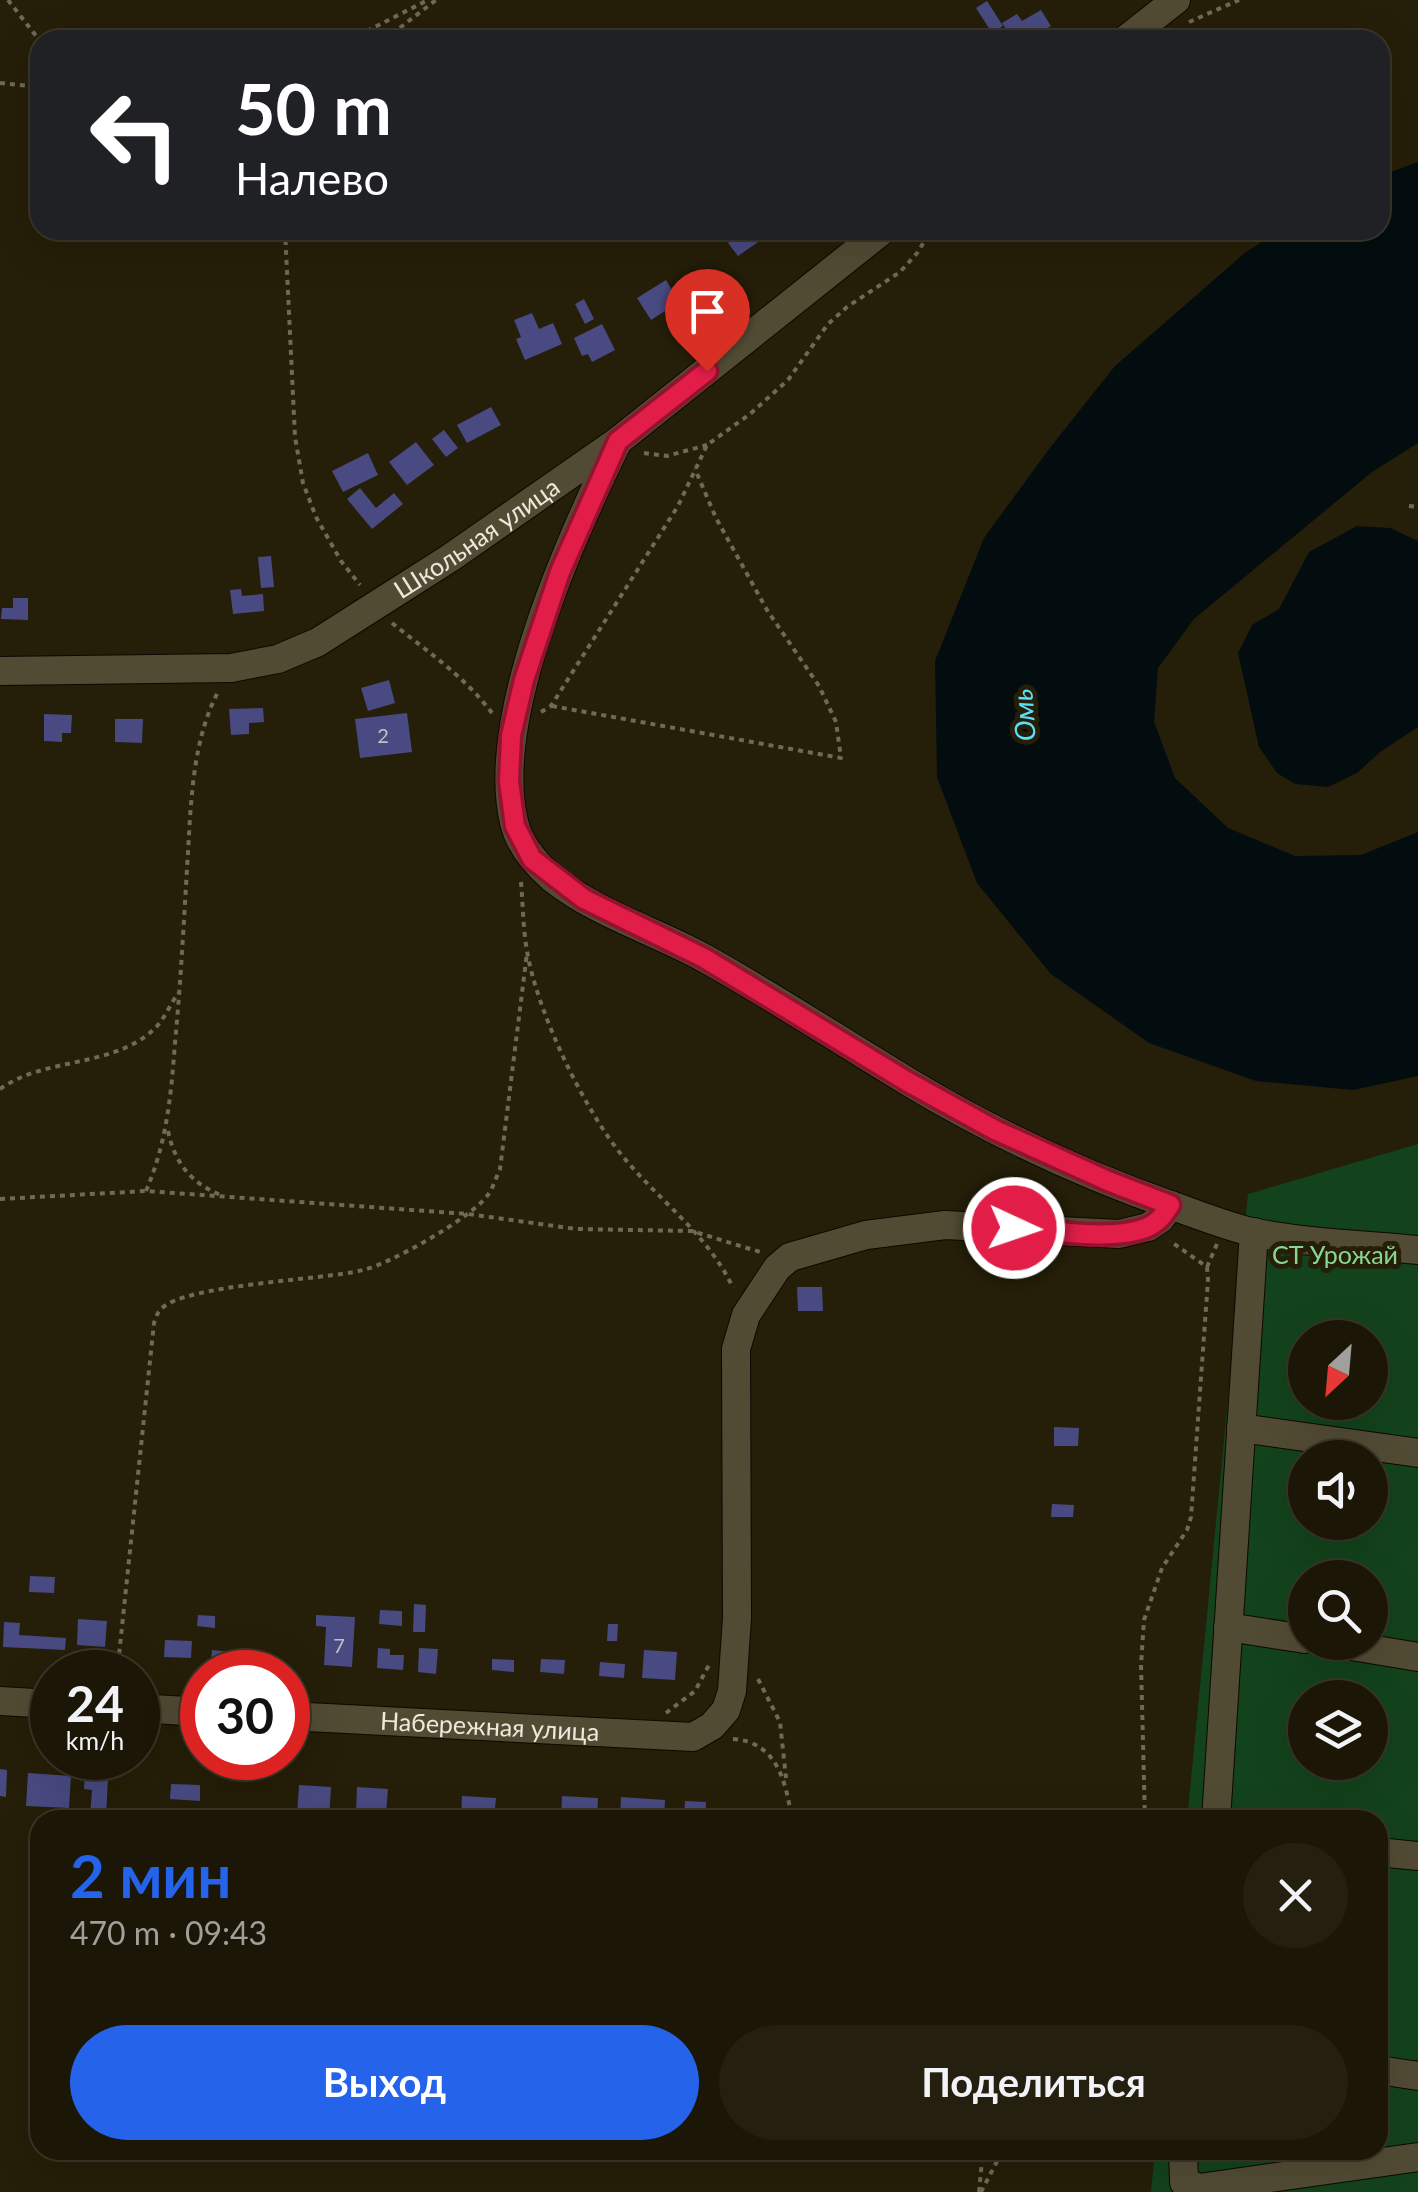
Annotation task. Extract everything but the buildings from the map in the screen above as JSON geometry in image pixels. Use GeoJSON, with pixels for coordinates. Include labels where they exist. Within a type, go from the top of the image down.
{"type":"FeatureCollection","features":[{"type":"Feature","properties":{"kind":"street"},"geometry":{"type":"LineString","coordinates":[[1145,30],[1180,12]]}},
{"type":"Feature","properties":{"kind":"street","name":"Школьная улица"},"geometry":{"type":"LineString","coordinates":[[0,671],[231,668],[278,658],[318,642],[618,441],[871,240]]}},
{"type":"Feature","properties":{"kind":"street"},"geometry":{"type":"LineString","coordinates":[[618,441],[560,572],[524,680],[513,727],[509,781],[515,826],[532,859],[584,899],[704,958],[908,1082],[995,1130],[1108,1181],[1165,1212],[1254,1232],[1418,1250]]}},
{"type":"Feature","properties":{"kind":"street"},"geometry":{"type":"LineString","coordinates":[[693,1737],[712,1726],[726,1710],[732,1691],[723,1652],[736,1349],[746,1315],[776,1268],[790,1257],[866,1234],[945,1224],[1118,1234],[1148,1227],[1165,1212]]}},
{"type":"Feature","properties":{"kind":"street"},"geometry":{"type":"LineString","coordinates":[[1217,1810],[1254,1232]]}},
{"type":"Feature","properties":{"kind":"street"},"geometry":{"type":"LineString","coordinates":[[1241,1428],[1418,1453]]}},
{"type":"Feature","properties":{"kind":"street"},"geometry":{"type":"LineString","coordinates":[[1228,1626],[1288,1636]]}},
{"type":"Feature","properties":{"kind":"street"},"geometry":{"type":"LineString","coordinates":[[1388,1652],[1418,1657]]}},
{"type":"Feature","properties":{"kind":"street"},"geometry":{"type":"LineString","coordinates":[[0,1701],[30,1703]]}},
{"type":"Feature","properties":{"kind":"street","name":"Набережная улица"},"geometry":{"type":"LineString","coordinates":[[310,1717],[693,1737]]}},
{"type":"Feature","properties":{"kind":"street"},"geometry":{"type":"LineString","coordinates":[[1388,1853],[1418,1856]]}},
{"type":"Feature","properties":{"kind":"street"},"geometry":{"type":"LineString","coordinates":[[1388,2072],[1418,2076]]}},
{"type":"Feature","properties":{"kind":"street"},"geometry":{"type":"LineString","coordinates":[[1184,2160],[1184,2187],[1200,2188],[1418,2157]]}},
{"type":"Feature","properties":{"kind":"path"},"geometry":{"type":"LineString","coordinates":[[8,0],[31,30]]}},
{"type":"Feature","properties":{"kind":"path"},"geometry":{"type":"LineString","coordinates":[[368,30],[428,0]]}},
{"type":"Feature","properties":{"kind":"path"},"geometry":{"type":"LineString","coordinates":[[397,30],[436,0]]}},
{"type":"Feature","properties":{"kind":"path"},"geometry":{"type":"LineString","coordinates":[[1180,12],[1208,16],[1239,0]]}},
{"type":"Feature","properties":{"kind":"path"},"geometry":{"type":"LineString","coordinates":[[0,83],[30,87]]}},
{"type":"Feature","properties":{"kind":"path"},"geometry":{"type":"LineString","coordinates":[[285,240],[295,437],[303,483],[316,517],[341,561],[376,605],[513,727],[551,706],[678,506],[707,445]]}},
{"type":"Feature","properties":{"kind":"path"},"geometry":{"type":"LineString","coordinates":[[618,441],[640,452],[668,456],[707,445],[788,380],[828,324],[900,272],[925,240]]}},
{"type":"Feature","properties":{"kind":"path"},"geometry":{"type":"LineString","coordinates":[[551,706],[841,758],[836,722],[819,686],[768,610],[716,518],[695,469]]}},
{"type":"Feature","properties":{"kind":"path"},"geometry":{"type":"LineString","coordinates":[[1408,506],[1418,507]]}},
{"type":"Feature","properties":{"kind":"path"},"geometry":{"type":"LineString","coordinates":[[146,1191],[168,1127],[190,816],[199,748],[210,707],[231,668]]}},
{"type":"Feature","properties":{"kind":"path"},"geometry":{"type":"LineString","coordinates":[[120,1650],[154,1322],[162,1308],[180,1299],[384,1264],[468,1214],[488,1196],[500,1169],[527,953],[520,879]]}},
{"type":"Feature","properties":{"kind":"path"},"geometry":{"type":"LineString","coordinates":[[527,953],[555,1038],[581,1094],[623,1157],[727,1274],[746,1315]]}},
{"type":"Feature","properties":{"kind":"path"},"geometry":{"type":"LineString","coordinates":[[0,1089],[15,1079],[54,1065],[130,1047],[155,1029],[180,989]]}},
{"type":"Feature","properties":{"kind":"path"},"geometry":{"type":"LineString","coordinates":[[168,1127],[172,1151],[185,1172],[204,1188],[228,1197]]}},
{"type":"Feature","properties":{"kind":"path"},"geometry":{"type":"LineString","coordinates":[[0,1199],[146,1191],[468,1214],[576,1228],[692,1231],[790,1257]]}},
{"type":"Feature","properties":{"kind":"path"},"geometry":{"type":"LineString","coordinates":[[1146,1810],[1141,1665],[1144,1620],[1162,1568],[1192,1517],[1208,1280],[1207,1267],[1176,1247],[1164,1234],[1165,1212]]}},
{"type":"Feature","properties":{"kind":"path"},"geometry":{"type":"LineString","coordinates":[[627,1734],[669,1711],[694,1691],[709,1665],[723,1652],[763,1684],[780,1722],[790,1810]]}},
{"type":"Feature","properties":{"kind":"path"},"geometry":{"type":"LineString","coordinates":[[693,1737],[742,1740],[761,1748],[777,1762],[786,1783]]}},
{"type":"Feature","properties":{"kind":"path"},"geometry":{"type":"LineString","coordinates":[[980,2192],[982,2160]]}},
{"type":"Feature","properties":{"kind":"path"},"geometry":{"type":"LineString","coordinates":[[980,2192],[998,2160]]}},
{"type":"Feature","properties":{"kind":"green space","name":"СТ Урожай"},"geometry":{"type":"Polygon","coordinates":[[[1418,1144],[1418,2192],[1151,2192],[1154,2160],[1388,2160],[1388,1810],[1188,1810],[1248,1194],[1418,1144]]]}},
{"type":"Feature","properties":{"kind":"water","name":"Омь"},"geometry":{"type":"Polygon","coordinates":[[[1418,162],[1418,443],[1372,472],[1194,619],[1158,668],[1154,722],[1175,778],[1228,828],[1295,856],[1361,855],[1418,832],[1418,1076],[1353,1090],[1256,1081],[1149,1043],[1051,974],[977,883],[937,777],[935,661],[984,538],[1115,366],[1246,252],[1265,240],[1390,240],[1390,172],[1418,162]]]}},
{"type":"Feature","properties":{"kind":"water"},"geometry":{"type":"Polygon","coordinates":[[[1357,526],[1390,528],[1418,541],[1418,727],[1357,773],[1328,787],[1295,784],[1277,773],[1259,747],[1238,653],[1252,625],[1279,609],[1309,552],[1357,526]]]}},
{"type":"Feature","properties":{"kind":"route"},"geometry":{"type":"LineString","coordinates":[[707,371],[618,441],[584,513],[524,680],[511,736],[509,781],[515,826],[532,859],[584,899],[704,958],[995,1130],[1170,1205],[1148,1227],[1118,1234],[1014,1228]]}}]}
